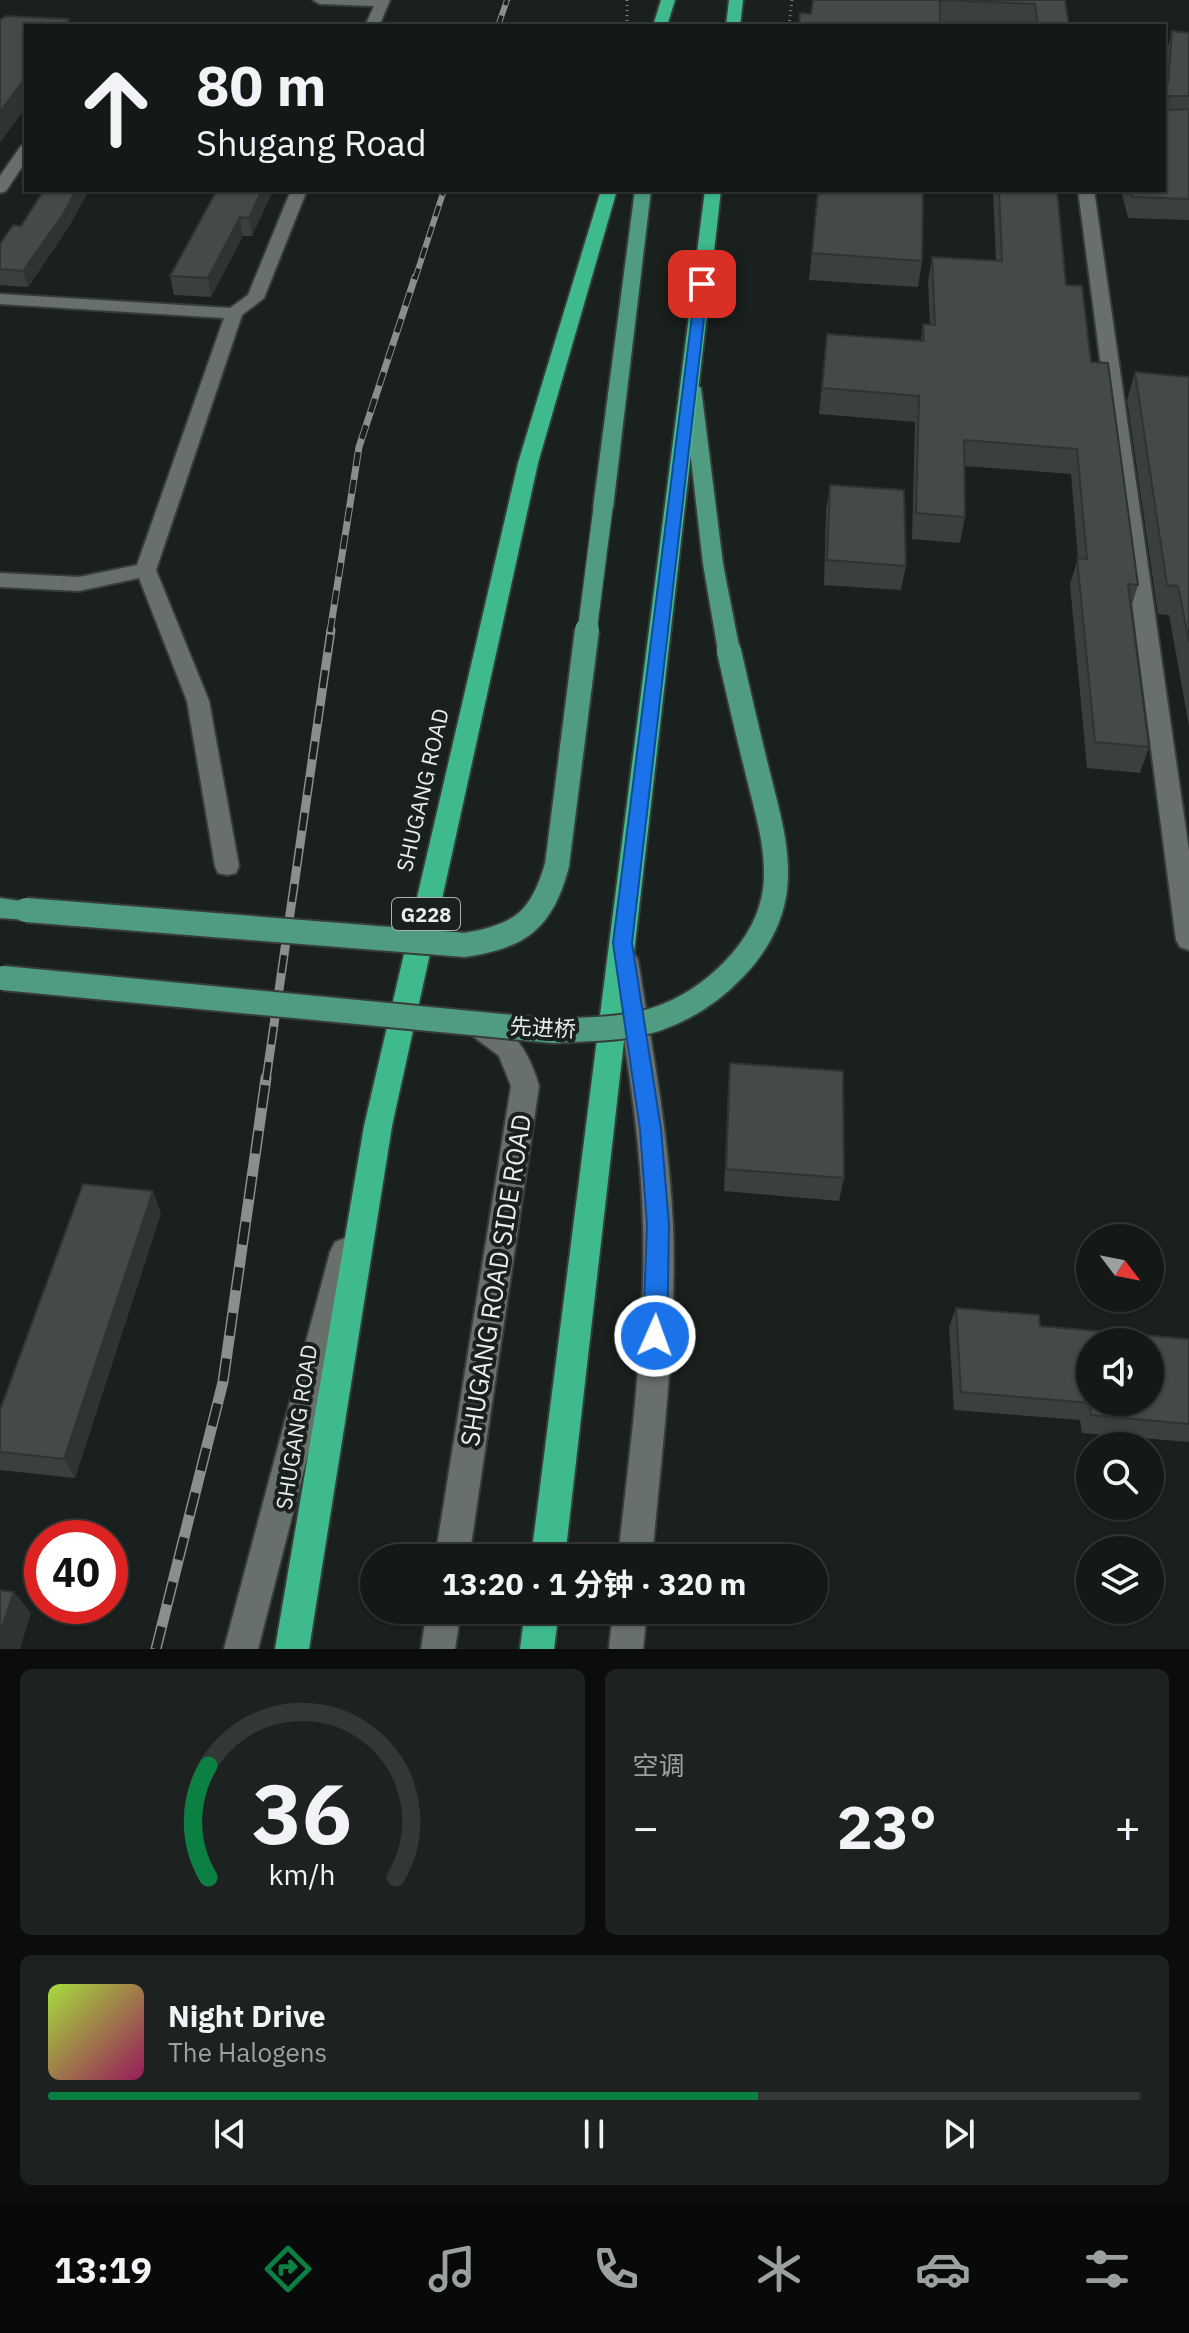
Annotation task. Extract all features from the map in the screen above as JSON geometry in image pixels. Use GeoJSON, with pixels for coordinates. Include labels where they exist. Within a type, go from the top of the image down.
{"type":"FeatureCollection","features":[{"type":"Feature","properties":{"kind":"highway"},"geometry":{"type":"LineString","coordinates":[[661,24],[668,0]]}},
{"type":"Feature","properties":{"kind":"highway"},"geometry":{"type":"LineString","coordinates":[[733,24],[736,0]]}},
{"type":"Feature","properties":{"kind":"highway","name":"SHUGANG ROAD"},"geometry":{"type":"LineString","coordinates":[[292,1649],[378,1126],[528,463],[608,192]]}},
{"type":"Feature","properties":{"kind":"highway"},"geometry":{"type":"LineString","coordinates":[[550,1544],[713,192]]}},
{"type":"Feature","properties":{"kind":"highway"},"geometry":{"type":"LineString","coordinates":[[537,1649],[540,1624]]}},
{"type":"Feature","properties":{"kind":"main road"},"geometry":{"type":"LineString","coordinates":[[0,908],[465,945],[491,942],[519,931],[539,914],[551,891],[557,865],[643,192]]}},
{"type":"Feature","properties":{"kind":"main road","name":"先进桥"},"geometry":{"type":"LineString","coordinates":[[2,978],[554,1031],[602,1028],[657,1019],[697,999],[733,969],[761,933],[775,893],[775,860],[770,824],[729,651],[713,564],[691,377]]}},
{"type":"Feature","properties":{"kind":"street"},"geometry":{"type":"LineString","coordinates":[[320,0],[383,1],[373,24]]}},
{"type":"Feature","properties":{"kind":"street"},"geometry":{"type":"LineString","coordinates":[[0,188],[24,152]]}},
{"type":"Feature","properties":{"kind":"street"},"geometry":{"type":"LineString","coordinates":[[227,866],[198,701],[146,570],[234,313],[255,298],[298,192]]}},
{"type":"Feature","properties":{"kind":"street"},"geometry":{"type":"LineString","coordinates":[[1086,192],[1189,940]]}},
{"type":"Feature","properties":{"kind":"street"},"geometry":{"type":"LineString","coordinates":[[0,299],[234,313]]}},
{"type":"Feature","properties":{"kind":"street"},"geometry":{"type":"LineString","coordinates":[[0,580],[79,584],[146,570]]}},
{"type":"Feature","properties":{"kind":"street"},"geometry":{"type":"LineString","coordinates":[[622,943],[651,1129],[658,1225],[655,1336],[636,1544]]}},
{"type":"Feature","properties":{"kind":"street","name":"SHUGANG ROAD SIDE ROAD"},"geometry":{"type":"LineString","coordinates":[[454,1544],[525,1086],[519,1058],[501,1038],[475,1023]]}},
{"type":"Feature","properties":{"kind":"street"},"geometry":{"type":"LineString","coordinates":[[241,1649],[378,1126]]}},
{"type":"Feature","properties":{"kind":"street"},"geometry":{"type":"LineString","coordinates":[[438,1649],[442,1624]]}},
{"type":"Feature","properties":{"kind":"street"},"geometry":{"type":"LineString","coordinates":[[626,1649],[629,1624]]}},
{"type":"Feature","properties":{"kind":"path"},"geometry":{"type":"LineString","coordinates":[[627,0],[627,24]]}},
{"type":"Feature","properties":{"kind":"path"},"geometry":{"type":"LineString","coordinates":[[789,24],[792,0]]}},
{"type":"Feature","properties":{"kind":"building"},"geometry":{"type":"Polygon","coordinates":[[[813,0],[940,0],[940,24],[799,24],[800,13],[811,14],[813,0]]]}},
{"type":"Feature","properties":{"kind":"building"},"geometry":{"type":"Polygon","coordinates":[[[940,0],[1065,0],[1069,24],[1038,24],[1035,4],[940,0]]]}},
{"type":"Feature","properties":{"kind":"building"},"geometry":{"type":"Polygon","coordinates":[[[6,16],[69,19],[65,24],[24,24],[24,80],[0,112],[0,20],[6,16]]]}},
{"type":"Feature","properties":{"kind":"building"},"geometry":{"type":"Polygon","coordinates":[[[1172,31],[1189,33],[1189,96],[1169,96],[1166,107],[1172,31]]]}},
{"type":"Feature","properties":{"kind":"building"},"geometry":{"type":"Polygon","coordinates":[[[1166,107],[1169,110],[1189,109],[1189,199],[1133,197],[1132,192],[1166,192],[1166,107]]]}},
{"type":"Feature","properties":{"kind":"building"},"geometry":{"type":"Polygon","coordinates":[[[43,192],[75,192],[23,271],[0,269],[0,244],[13,225],[21,226],[43,192]]]}},
{"type":"Feature","properties":{"kind":"building"},"geometry":{"type":"Polygon","coordinates":[[[216,192],[261,192],[249,218],[240,217],[208,278],[170,276],[216,192]]]}},
{"type":"Feature","properties":{"kind":"building"},"geometry":{"type":"Polygon","coordinates":[[[818,192],[923,192],[922,261],[812,253],[818,192]]]}},
{"type":"Feature","properties":{"kind":"building"},"geometry":{"type":"Polygon","coordinates":[[[999,192],[1057,192],[1066,285],[1082,286],[1091,362],[1108,363],[1138,585],[1128,584],[1149,747],[1095,742],[1077,558],[1087,559],[1077,449],[964,440],[965,517],[916,513],[919,396],[822,388],[827,334],[924,341],[923,324],[935,325],[932,257],[1002,261],[999,192]]]}},
{"type":"Feature","properties":{"kind":"building"},"geometry":{"type":"Polygon","coordinates":[[[1135,372],[1189,377],[1189,642],[1178,586],[1167,585],[1135,372]]]}},
{"type":"Feature","properties":{"kind":"building"},"geometry":{"type":"Polygon","coordinates":[[[830,485],[904,490],[906,566],[827,560],[830,485]]]}},
{"type":"Feature","properties":{"kind":"building"},"geometry":{"type":"Polygon","coordinates":[[[730,1063],[843,1071],[844,1178],[726,1169],[730,1063]]]}},
{"type":"Feature","properties":{"kind":"building"},"geometry":{"type":"Polygon","coordinates":[[[83,1184],[153,1191],[64,1459],[0,1452],[0,1410],[83,1184]]]}},
{"type":"Feature","properties":{"kind":"building"},"geometry":{"type":"Polygon","coordinates":[[[956,1308],[1039,1315],[1040,1326],[1076,1329],[1076,1402],[961,1392],[956,1308]]]}},
{"type":"Feature","properties":{"kind":"building"},"geometry":{"type":"Polygon","coordinates":[[[1164,1337],[1189,1339],[1189,1424],[1102,1416],[1164,1416],[1164,1337]]]}},
{"type":"Feature","properties":{"kind":"building"},"geometry":{"type":"Polygon","coordinates":[[[0,1590],[14,1592],[0,1633],[0,1590]]]}},
{"type":"Feature","properties":{"kind":"railway"},"geometry":{"type":"LineString","coordinates":[[499,24],[507,0]]}},
{"type":"Feature","properties":{"kind":"railway"},"geometry":{"type":"LineString","coordinates":[[415,279],[443,192]]}},
{"type":"Feature","properties":{"kind":"railway"},"geometry":{"type":"LineString","coordinates":[[330,632],[359,447],[415,277]]}},
{"type":"Feature","properties":{"kind":"railway"},"geometry":{"type":"LineString","coordinates":[[266,1080],[331,630]]}},
{"type":"Feature","properties":{"kind":"railway"},"geometry":{"type":"LineString","coordinates":[[156,1649],[223,1382],[266,1078]]}},
{"type":"Feature","properties":{"kind":"route"},"geometry":{"type":"LineString","coordinates":[[655,1336],[658,1225],[651,1129],[622,943],[702,284]]}}]}
